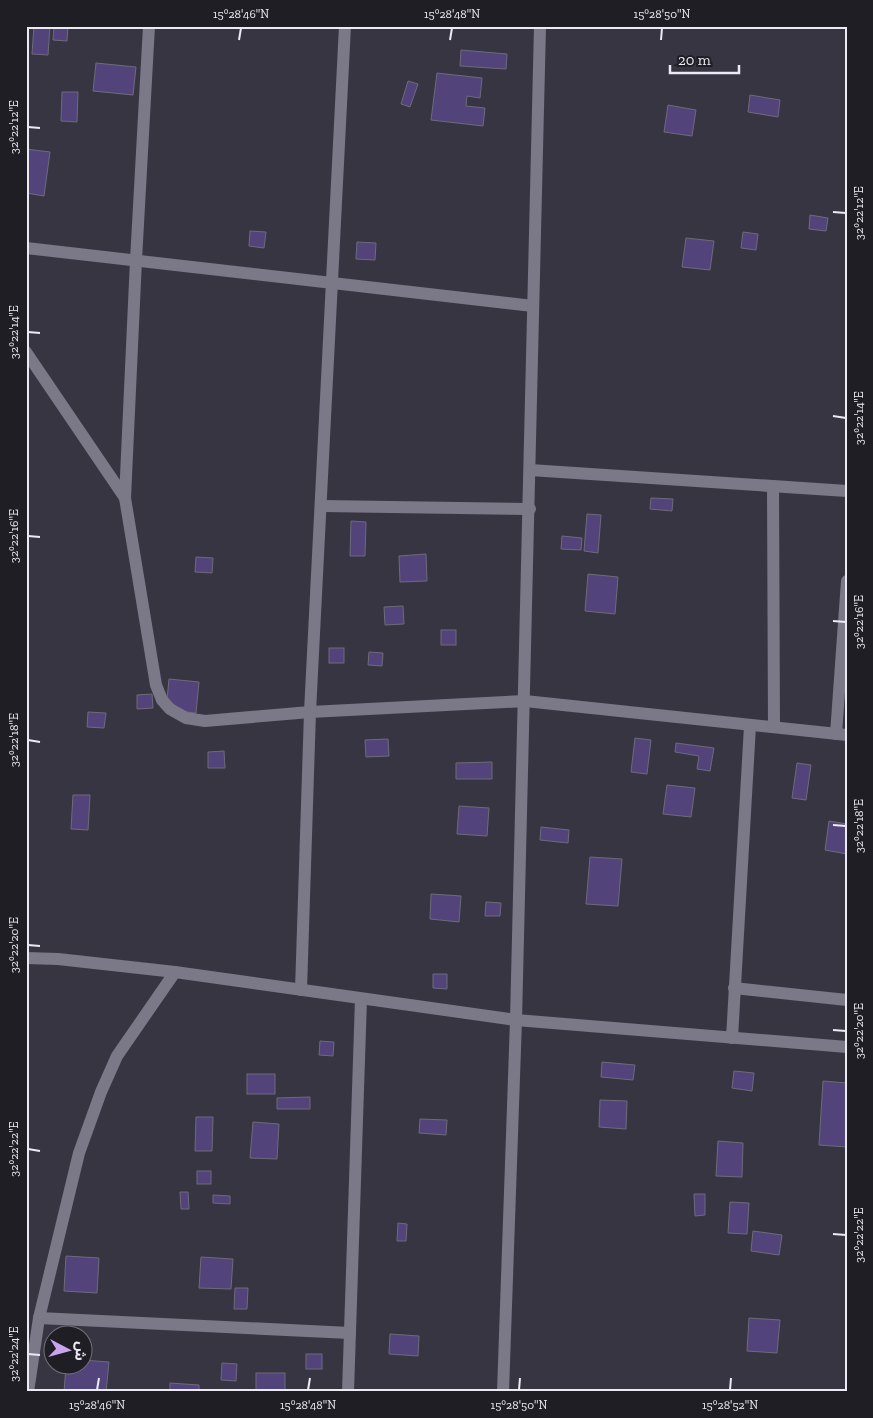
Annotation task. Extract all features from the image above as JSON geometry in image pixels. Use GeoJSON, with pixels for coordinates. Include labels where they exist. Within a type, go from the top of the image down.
{"type":"FeatureCollection","features":[{"type":"Feature","properties":{"kind":"street"},"geometry":{"type":"LineString","coordinates":[[150,26],[136,260],[125,498],[156,685],[162,700],[170,709],[186,718],[204,720],[310,712],[525,701],[750,726],[842,734],[847,581]]}},
{"type":"Feature","properties":{"kind":"street"},"geometry":{"type":"LineString","coordinates":[[301,990],[310,712],[345,26]]}},
{"type":"Feature","properties":{"kind":"street"},"geometry":{"type":"LineString","coordinates":[[503,1392],[525,701],[540,26]]}},
{"type":"Feature","properties":{"kind":"street"},"geometry":{"type":"LineString","coordinates":[[26,248],[534,306]]}},
{"type":"Feature","properties":{"kind":"street"},"geometry":{"type":"LineString","coordinates":[[26,352],[125,498]]}},
{"type":"Feature","properties":{"kind":"street"},"geometry":{"type":"LineString","coordinates":[[530,470],[847,491]]}},
{"type":"Feature","properties":{"kind":"street"},"geometry":{"type":"LineString","coordinates":[[772,486],[774,727]]}},
{"type":"Feature","properties":{"kind":"street"},"geometry":{"type":"LineString","coordinates":[[322,506],[530,509]]}},
{"type":"Feature","properties":{"kind":"street"},"geometry":{"type":"LineString","coordinates":[[732,1038],[750,726]]}},
{"type":"Feature","properties":{"kind":"street"},"geometry":{"type":"LineString","coordinates":[[26,958],[58,959],[176,972],[516,1020],[847,1047]]}},
{"type":"Feature","properties":{"kind":"street"},"geometry":{"type":"LineString","coordinates":[[28,1392],[39,1318],[79,1152],[101,1092],[117,1056],[176,972]]}},
{"type":"Feature","properties":{"kind":"street"},"geometry":{"type":"LineString","coordinates":[[734,988],[847,1000]]}},
{"type":"Feature","properties":{"kind":"street"},"geometry":{"type":"LineString","coordinates":[[348,1392],[361,999]]}},
{"type":"Feature","properties":{"kind":"street"},"geometry":{"type":"LineString","coordinates":[[39,1318],[350,1333]]}},
{"type":"Feature","properties":{"kind":"building"},"geometry":{"type":"Polygon","coordinates":[[[34,26],[50,26],[48,55],[32,54],[34,26]]]}},
{"type":"Feature","properties":{"kind":"building"},"geometry":{"type":"Polygon","coordinates":[[[54,26],[68,26],[67,41],[53,40],[54,26]]]}},
{"type":"Feature","properties":{"kind":"building"},"geometry":{"type":"Polygon","coordinates":[[[461,50],[507,54],[506,69],[460,66],[461,50]]]}},
{"type":"Feature","properties":{"kind":"building"},"geometry":{"type":"Polygon","coordinates":[[[96,63],[136,67],[133,95],[93,91],[96,63]]]}},
{"type":"Feature","properties":{"kind":"building"},"geometry":{"type":"Polygon","coordinates":[[[437,73],[482,78],[480,98],[467,96],[466,106],[485,108],[483,126],[431,120],[437,73]]]}},
{"type":"Feature","properties":{"kind":"building"},"geometry":{"type":"Polygon","coordinates":[[[408,81],[418,84],[410,107],[401,104],[408,81]]]}},
{"type":"Feature","properties":{"kind":"building"},"geometry":{"type":"Polygon","coordinates":[[[62,92],[78,92],[77,122],[61,121],[62,92]]]}},
{"type":"Feature","properties":{"kind":"building"},"geometry":{"type":"Polygon","coordinates":[[[750,95],[780,100],[778,117],[748,112],[750,95]]]}},
{"type":"Feature","properties":{"kind":"building"},"geometry":{"type":"Polygon","coordinates":[[[668,105],[696,110],[692,136],[664,132],[668,105]]]}},
{"type":"Feature","properties":{"kind":"building"},"geometry":{"type":"Polygon","coordinates":[[[26,149],[50,152],[44,196],[26,193],[26,149]]]}},
{"type":"Feature","properties":{"kind":"building"},"geometry":{"type":"Polygon","coordinates":[[[810,215],[828,218],[826,231],[809,229],[810,215]]]}},
{"type":"Feature","properties":{"kind":"building"},"geometry":{"type":"Polygon","coordinates":[[[250,231],[266,232],[264,248],[249,246],[250,231]]]}},
{"type":"Feature","properties":{"kind":"building"},"geometry":{"type":"Polygon","coordinates":[[[743,232],[758,234],[756,250],[741,248],[743,232]]]}},
{"type":"Feature","properties":{"kind":"building"},"geometry":{"type":"Polygon","coordinates":[[[686,238],[714,241],[710,270],[682,267],[686,238]]]}},
{"type":"Feature","properties":{"kind":"building"},"geometry":{"type":"Polygon","coordinates":[[[357,242],[376,243],[375,260],[356,259],[357,242]]]}},
{"type":"Feature","properties":{"kind":"building"},"geometry":{"type":"Polygon","coordinates":[[[651,498],[673,499],[672,511],[650,509],[651,498]]]}},
{"type":"Feature","properties":{"kind":"building"},"geometry":{"type":"Polygon","coordinates":[[[587,514],[601,515],[598,553],[584,551],[587,514]]]}},
{"type":"Feature","properties":{"kind":"building"},"geometry":{"type":"Polygon","coordinates":[[[351,521],[366,522],[365,556],[350,556],[351,521]]]}},
{"type":"Feature","properties":{"kind":"building"},"geometry":{"type":"Polygon","coordinates":[[[562,536],[582,538],[581,550],[561,549],[562,536]]]}},
{"type":"Feature","properties":{"kind":"building"},"geometry":{"type":"Polygon","coordinates":[[[426,554],[427,581],[400,582],[399,556],[426,554]]]}},
{"type":"Feature","properties":{"kind":"building"},"geometry":{"type":"Polygon","coordinates":[[[196,557],[213,558],[212,573],[195,572],[196,557]]]}},
{"type":"Feature","properties":{"kind":"building"},"geometry":{"type":"Polygon","coordinates":[[[588,574],[618,577],[615,614],[585,611],[588,574]]]}},
{"type":"Feature","properties":{"kind":"building"},"geometry":{"type":"Polygon","coordinates":[[[403,606],[404,624],[385,625],[384,607],[403,606]]]}},
{"type":"Feature","properties":{"kind":"building"},"geometry":{"type":"Polygon","coordinates":[[[441,630],[456,630],[456,645],[441,645],[441,630]]]}},
{"type":"Feature","properties":{"kind":"building"},"geometry":{"type":"Polygon","coordinates":[[[329,648],[344,648],[344,663],[329,663],[329,648]]]}},
{"type":"Feature","properties":{"kind":"building"},"geometry":{"type":"Polygon","coordinates":[[[369,652],[383,653],[382,666],[368,665],[369,652]]]}},
{"type":"Feature","properties":{"kind":"building"},"geometry":{"type":"Polygon","coordinates":[[[169,679],[199,682],[196,713],[166,710],[169,679]]]}},
{"type":"Feature","properties":{"kind":"building"},"geometry":{"type":"Polygon","coordinates":[[[152,694],[153,708],[137,709],[137,695],[152,694]]]}},
{"type":"Feature","properties":{"kind":"building"},"geometry":{"type":"Polygon","coordinates":[[[88,712],[106,713],[104,728],[87,727],[88,712]]]}},
{"type":"Feature","properties":{"kind":"building"},"geometry":{"type":"Polygon","coordinates":[[[635,738],[651,740],[647,774],[631,772],[635,738]]]}},
{"type":"Feature","properties":{"kind":"building"},"geometry":{"type":"Polygon","coordinates":[[[388,739],[389,756],[366,757],[365,740],[388,739]]]}},
{"type":"Feature","properties":{"kind":"building"},"geometry":{"type":"Polygon","coordinates":[[[676,743],[714,748],[710,771],[697,769],[699,756],[675,752],[676,743]]]}},
{"type":"Feature","properties":{"kind":"building"},"geometry":{"type":"Polygon","coordinates":[[[224,751],[225,768],[208,768],[208,752],[224,751]]]}},
{"type":"Feature","properties":{"kind":"building"},"geometry":{"type":"Polygon","coordinates":[[[492,762],[492,779],[456,779],[456,763],[492,762]]]}},
{"type":"Feature","properties":{"kind":"building"},"geometry":{"type":"Polygon","coordinates":[[[797,763],[811,765],[806,800],[792,798],[797,763]]]}},
{"type":"Feature","properties":{"kind":"building"},"geometry":{"type":"Polygon","coordinates":[[[667,785],[695,788],[691,817],[663,814],[667,785]]]}},
{"type":"Feature","properties":{"kind":"building"},"geometry":{"type":"Polygon","coordinates":[[[73,795],[90,795],[88,830],[71,829],[73,795]]]}},
{"type":"Feature","properties":{"kind":"building"},"geometry":{"type":"Polygon","coordinates":[[[459,806],[489,808],[487,836],[457,834],[459,806]]]}},
{"type":"Feature","properties":{"kind":"building"},"geometry":{"type":"Polygon","coordinates":[[[829,821],[847,824],[847,854],[825,850],[829,821]]]}},
{"type":"Feature","properties":{"kind":"building"},"geometry":{"type":"Polygon","coordinates":[[[541,827],[569,830],[568,843],[540,840],[541,827]]]}},
{"type":"Feature","properties":{"kind":"building"},"geometry":{"type":"Polygon","coordinates":[[[590,857],[622,859],[618,906],[586,904],[590,857]]]}},
{"type":"Feature","properties":{"kind":"building"},"geometry":{"type":"Polygon","coordinates":[[[431,894],[461,896],[459,922],[430,919],[431,894]]]}},
{"type":"Feature","properties":{"kind":"building"},"geometry":{"type":"Polygon","coordinates":[[[486,902],[501,903],[500,916],[485,916],[486,902]]]}},
{"type":"Feature","properties":{"kind":"building"},"geometry":{"type":"Polygon","coordinates":[[[433,974],[447,974],[447,989],[433,988],[433,974]]]}},
{"type":"Feature","properties":{"kind":"building"},"geometry":{"type":"Polygon","coordinates":[[[320,1041],[334,1042],[333,1056],[319,1055],[320,1041]]]}},
{"type":"Feature","properties":{"kind":"building"},"geometry":{"type":"Polygon","coordinates":[[[602,1062],[635,1065],[633,1080],[601,1077],[602,1062]]]}},
{"type":"Feature","properties":{"kind":"building"},"geometry":{"type":"Polygon","coordinates":[[[734,1071],[754,1073],[752,1091],[732,1088],[734,1071]]]}},
{"type":"Feature","properties":{"kind":"building"},"geometry":{"type":"Polygon","coordinates":[[[247,1074],[275,1074],[275,1094],[247,1094],[247,1074]]]}},
{"type":"Feature","properties":{"kind":"building"},"geometry":{"type":"Polygon","coordinates":[[[823,1081],[847,1083],[847,1147],[819,1145],[823,1081]]]}},
{"type":"Feature","properties":{"kind":"building"},"geometry":{"type":"Polygon","coordinates":[[[310,1097],[310,1109],[277,1109],[277,1098],[310,1097]]]}},
{"type":"Feature","properties":{"kind":"building"},"geometry":{"type":"Polygon","coordinates":[[[600,1100],[627,1101],[626,1129],[599,1127],[600,1100]]]}},
{"type":"Feature","properties":{"kind":"building"},"geometry":{"type":"Polygon","coordinates":[[[196,1117],[213,1117],[212,1151],[195,1151],[196,1117]]]}},
{"type":"Feature","properties":{"kind":"building"},"geometry":{"type":"Polygon","coordinates":[[[420,1119],[447,1120],[446,1135],[419,1133],[420,1119]]]}},
{"type":"Feature","properties":{"kind":"building"},"geometry":{"type":"Polygon","coordinates":[[[253,1122],[279,1124],[277,1159],[250,1158],[253,1122]]]}},
{"type":"Feature","properties":{"kind":"building"},"geometry":{"type":"Polygon","coordinates":[[[718,1141],[743,1143],[742,1177],[716,1176],[718,1141]]]}},
{"type":"Feature","properties":{"kind":"building"},"geometry":{"type":"Polygon","coordinates":[[[197,1171],[211,1171],[211,1184],[197,1184],[197,1171]]]}},
{"type":"Feature","properties":{"kind":"building"},"geometry":{"type":"Polygon","coordinates":[[[180,1192],[188,1192],[189,1209],[181,1209],[180,1192]]]}},
{"type":"Feature","properties":{"kind":"building"},"geometry":{"type":"Polygon","coordinates":[[[694,1194],[705,1194],[705,1215],[695,1216],[694,1194]]]}},
{"type":"Feature","properties":{"kind":"building"},"geometry":{"type":"Polygon","coordinates":[[[213,1195],[230,1196],[230,1204],[213,1203],[213,1195]]]}},
{"type":"Feature","properties":{"kind":"building"},"geometry":{"type":"Polygon","coordinates":[[[730,1202],[749,1203],[747,1234],[728,1233],[730,1202]]]}},
{"type":"Feature","properties":{"kind":"building"},"geometry":{"type":"Polygon","coordinates":[[[398,1223],[407,1224],[406,1241],[397,1241],[398,1223]]]}},
{"type":"Feature","properties":{"kind":"building"},"geometry":{"type":"Polygon","coordinates":[[[753,1231],[782,1235],[779,1255],[751,1251],[753,1231]]]}},
{"type":"Feature","properties":{"kind":"building"},"geometry":{"type":"Polygon","coordinates":[[[66,1256],[99,1258],[97,1293],[64,1291],[66,1256]]]}},
{"type":"Feature","properties":{"kind":"building"},"geometry":{"type":"Polygon","coordinates":[[[201,1257],[233,1259],[231,1289],[199,1288],[201,1257]]]}},
{"type":"Feature","properties":{"kind":"building"},"geometry":{"type":"Polygon","coordinates":[[[235,1288],[248,1288],[247,1309],[234,1309],[235,1288]]]}},
{"type":"Feature","properties":{"kind":"building"},"geometry":{"type":"Polygon","coordinates":[[[749,1318],[780,1320],[777,1353],[747,1351],[749,1318]]]}},
{"type":"Feature","properties":{"kind":"building"},"geometry":{"type":"Polygon","coordinates":[[[390,1334],[419,1336],[418,1356],[389,1354],[390,1334]]]}},
{"type":"Feature","properties":{"kind":"building"},"geometry":{"type":"Polygon","coordinates":[[[306,1354],[322,1354],[322,1369],[306,1369],[306,1354]]]}},
{"type":"Feature","properties":{"kind":"building"},"geometry":{"type":"Polygon","coordinates":[[[92,1361],[109,1362],[106,1392],[64,1392],[65,1376],[92,1376],[92,1361]]]}},
{"type":"Feature","properties":{"kind":"building"},"geometry":{"type":"Polygon","coordinates":[[[222,1363],[237,1364],[236,1381],[221,1380],[222,1363]]]}},
{"type":"Feature","properties":{"kind":"building"},"geometry":{"type":"Polygon","coordinates":[[[256,1373],[285,1373],[285,1392],[256,1392],[256,1373]]]}},
{"type":"Feature","properties":{"kind":"building"},"geometry":{"type":"Polygon","coordinates":[[[170,1383],[199,1385],[199,1392],[170,1392],[170,1383]]]}}]}
